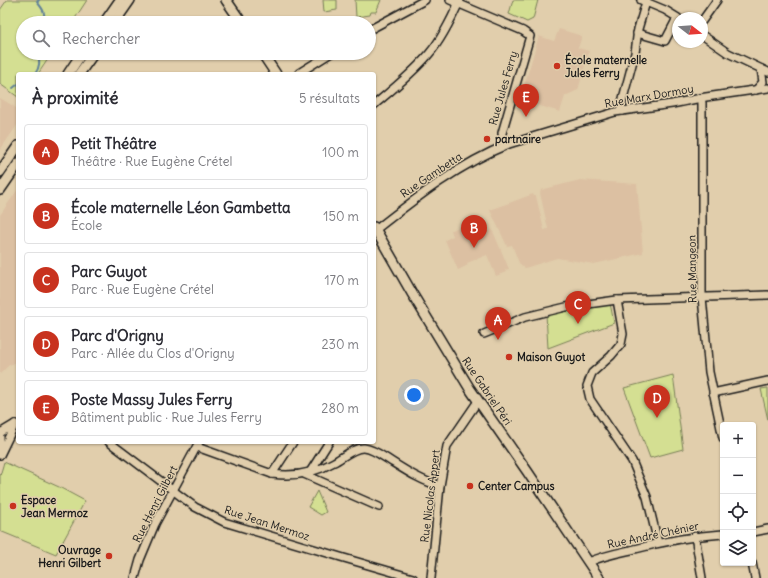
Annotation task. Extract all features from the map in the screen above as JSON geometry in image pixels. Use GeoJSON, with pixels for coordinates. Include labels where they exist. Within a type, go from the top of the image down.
{"type":"FeatureCollection","features":[{"type":"Feature","properties":{"kind":"street"},"geometry":{"type":"LineString","coordinates":[[109,16],[120,0]]}},
{"type":"Feature","properties":{"kind":"street"},"geometry":{"type":"LineString","coordinates":[[119,16],[130,0]]}},
{"type":"Feature","properties":{"kind":"street"},"geometry":{"type":"LineString","coordinates":[[226,0],[237,16]]}},
{"type":"Feature","properties":{"kind":"street"},"geometry":{"type":"LineString","coordinates":[[376,26],[425,0]]}},
{"type":"Feature","properties":{"kind":"street"},"geometry":{"type":"LineString","coordinates":[[376,103],[398,85],[429,55],[435,47],[459,2],[450,0]]}},
{"type":"Feature","properties":{"kind":"street"},"geometry":{"type":"LineString","coordinates":[[708,13],[717,0]]}},
{"type":"Feature","properties":{"kind":"street"},"geometry":{"type":"LineString","coordinates":[[623,111],[621,106],[634,57],[637,33],[644,1],[672,14]]}},
{"type":"Feature","properties":{"kind":"street","name":"Rue Jules Ferry"},"geometry":{"type":"LineString","coordinates":[[459,2],[523,31],[530,36],[502,133],[503,146]]}},
{"type":"Feature","properties":{"kind":"street"},"geometry":{"type":"LineString","coordinates":[[637,33],[665,41],[672,29]]}},
{"type":"Feature","properties":{"kind":"street"},"geometry":{"type":"LineString","coordinates":[[708,39],[728,53],[765,71],[763,82],[756,90]]}},
{"type":"Feature","properties":{"kind":"street"},"geometry":{"type":"LineString","coordinates":[[69,72],[77,60]]}},
{"type":"Feature","properties":{"kind":"street"},"geometry":{"type":"LineString","coordinates":[[81,72],[89,60]]}},
{"type":"Feature","properties":{"kind":"street"},"geometry":{"type":"LineString","coordinates":[[267,60],[275,72]]}},
{"type":"Feature","properties":{"kind":"street"},"geometry":{"type":"LineString","coordinates":[[301,72],[320,60]]}},
{"type":"Feature","properties":{"kind":"street","name":"Rue Marx Dormoy"},"geometry":{"type":"LineString","coordinates":[[503,146],[609,114],[768,88]]}},
{"type":"Feature","properties":{"kind":"street","name":"Rue Mangeon"},"geometry":{"type":"LineString","coordinates":[[701,98],[702,297],[709,372],[712,393],[720,426]]}},
{"type":"Feature","properties":{"kind":"street","name":"Rue Gambetta"},"geometry":{"type":"LineString","coordinates":[[376,228],[406,205],[469,163],[503,146]]}},
{"type":"Feature","properties":{"kind":"street"},"geometry":{"type":"LineString","coordinates":[[0,172],[16,149]]}},
{"type":"Feature","properties":{"kind":"street"},"geometry":{"type":"LineString","coordinates":[[0,190],[16,167]]}},
{"type":"Feature","properties":{"kind":"street","name":"Rue Gabriel Péri"},"geometry":{"type":"LineString","coordinates":[[376,232],[478,401],[599,578]]}},
{"type":"Feature","properties":{"kind":"street"},"geometry":{"type":"LineString","coordinates":[[484,334],[524,317],[566,307],[617,300],[768,295]]}},
{"type":"Feature","properties":{"kind":"street"},"geometry":{"type":"LineString","coordinates":[[617,300],[623,334],[621,344],[611,356],[592,373],[587,386],[590,399],[632,461],[647,497],[658,543]]}},
{"type":"Feature","properties":{"kind":"street"},"geometry":{"type":"LineString","coordinates":[[712,393],[768,381]]}},
{"type":"Feature","properties":{"kind":"street","name":"Rue Nicolas Appert"},"geometry":{"type":"LineString","coordinates":[[431,578],[440,486],[447,446],[478,401]]}},
{"type":"Feature","properties":{"kind":"street"},"geometry":{"type":"LineString","coordinates":[[0,433],[16,423]]}},
{"type":"Feature","properties":{"kind":"street"},"geometry":{"type":"LineString","coordinates":[[0,455],[16,423]]}},
{"type":"Feature","properties":{"kind":"street"},"geometry":{"type":"LineString","coordinates":[[0,437],[0,452]]}},
{"type":"Feature","properties":{"kind":"street","name":"Rue Jean Mermoz"},"geometry":{"type":"LineString","coordinates":[[113,444],[194,507],[224,522],[413,578]]}},
{"type":"Feature","properties":{"kind":"street"},"geometry":{"type":"LineString","coordinates":[[272,474],[292,444]]}},
{"type":"Feature","properties":{"kind":"street"},"geometry":{"type":"LineString","coordinates":[[307,473],[328,444]]}},
{"type":"Feature","properties":{"kind":"street"},"geometry":{"type":"LineString","coordinates":[[198,445],[272,474],[281,476],[307,473],[332,463],[354,450],[363,448],[374,451],[422,480],[440,486]]}},
{"type":"Feature","properties":{"kind":"street","name":"Rue Henri Gilbert"},"geometry":{"type":"LineString","coordinates":[[135,578],[140,560],[155,524],[198,445]]}},
{"type":"Feature","properties":{"kind":"street"},"geometry":{"type":"LineString","coordinates":[[307,473],[379,507]]}},
{"type":"Feature","properties":{"kind":"street"},"geometry":{"type":"LineString","coordinates":[[756,531],[768,529]]}},
{"type":"Feature","properties":{"kind":"street","name":"Rue André Chénier"},"geometry":{"type":"LineString","coordinates":[[589,562],[603,556],[658,543],[695,536],[720,534]]}},
{"type":"Feature","properties":{"kind":"street"},"geometry":{"type":"LineString","coordinates":[[695,536],[702,578]]}},
{"type":"Feature","properties":{"kind":"street"},"geometry":{"type":"LineString","coordinates":[[753,566],[755,578]]}},
{"type":"Feature","properties":{"kind":"shaded area","name":"École maternelle Jules Ferry"},"geometry":{"type":"Polygon","coordinates":[[[559,29],[582,36],[578,48],[589,51],[578,90],[565,96],[560,112],[520,100],[539,36],[554,41],[559,29]]]}},
{"type":"Feature","properties":{"kind":"shaded area"},"geometry":{"type":"Polygon","coordinates":[[[0,98],[16,108],[16,127],[0,150],[0,98]]]}},
{"type":"Feature","properties":{"kind":"shaded area"},"geometry":{"type":"Polygon","coordinates":[[[580,180],[637,184],[643,253],[594,264],[557,258],[525,268],[519,263],[512,245],[507,246],[490,210],[533,194],[536,196],[544,230],[548,229],[540,193],[541,190],[580,180]]]}},
{"type":"Feature","properties":{"kind":"shaded area"},"geometry":{"type":"Polygon","coordinates":[[[16,192],[16,363],[9,365],[0,374],[0,215],[16,192]]]}},
{"type":"Feature","properties":{"kind":"shaded area"},"geometry":{"type":"Polygon","coordinates":[[[462,226],[466,235],[470,237],[484,229],[486,232],[492,229],[509,269],[505,270],[506,272],[496,276],[487,255],[467,263],[468,265],[458,270],[445,240],[453,236],[451,230],[462,226]]]}},
{"type":"Feature","properties":{"kind":"green space"},"geometry":{"type":"Polygon","coordinates":[[[7,0],[87,0],[77,16],[16,16],[16,60],[47,60],[39,72],[16,72],[16,96],[0,84],[0,10],[7,0]]]}},
{"type":"Feature","properties":{"kind":"green space"},"geometry":{"type":"Polygon","coordinates":[[[323,0],[337,0],[337,10],[324,12],[323,0]]]}},
{"type":"Feature","properties":{"kind":"green space"},"geometry":{"type":"Polygon","coordinates":[[[355,0],[381,0],[376,12],[371,12],[370,15],[356,16],[355,0]]]}},
{"type":"Feature","properties":{"kind":"green space"},"geometry":{"type":"Polygon","coordinates":[[[513,0],[538,0],[533,19],[527,22],[509,14],[513,0]]]}},
{"type":"Feature","properties":{"kind":"green space"},"geometry":{"type":"Polygon","coordinates":[[[610,303],[614,323],[548,348],[546,314],[572,308],[610,303]]]}},
{"type":"Feature","properties":{"kind":"green space"},"geometry":{"type":"Polygon","coordinates":[[[673,375],[683,449],[650,458],[624,388],[673,375]]]}},
{"type":"Feature","properties":{"kind":"green space"},"geometry":{"type":"Polygon","coordinates":[[[768,388],[768,420],[761,389],[768,388]]]}},
{"type":"Feature","properties":{"kind":"green space"},"geometry":{"type":"Polygon","coordinates":[[[4,462],[59,487],[85,501],[56,554],[0,531],[0,476],[4,462]]]}},
{"type":"Feature","properties":{"kind":"green space"},"geometry":{"type":"Polygon","coordinates":[[[317,491],[326,512],[321,515],[308,507],[317,491]]]}},
{"type":"Feature","properties":{"kind":"waterway"},"geometry":{"type":"LineString","coordinates":[[39,0],[37,2],[43,9],[44,16]]}},
{"type":"Feature","properties":{"kind":"waterway"},"geometry":{"type":"LineString","coordinates":[[36,72],[39,60]]}},
{"type":"Feature","properties":{"kind":"place","name":"École maternelle Jules Ferry"},"geometry":{"type":"Point","coordinates":[557,66]}},
{"type":"Feature","properties":{"kind":"place","name":"Poste Massy Jules Ferry"},"geometry":{"type":"Point","coordinates":[526,117]}},
{"type":"Feature","properties":{"kind":"place","name":"partnaire"},"geometry":{"type":"Point","coordinates":[487,139]}},
{"type":"Feature","properties":{"kind":"place","name":"École maternelle Léon Gambetta"},"geometry":{"type":"Point","coordinates":[474,248]}},
{"type":"Feature","properties":{"kind":"place","name":"Parc Guyot"},"geometry":{"type":"Point","coordinates":[578,324]}},
{"type":"Feature","properties":{"kind":"place","name":"Petit Théâtre"},"geometry":{"type":"Point","coordinates":[498,340]}},
{"type":"Feature","properties":{"kind":"place","name":"Maison Guyot"},"geometry":{"type":"Point","coordinates":[509,357]}},
{"type":"Feature","properties":{"kind":"place","name":"Parc d'Origny"},"geometry":{"type":"Point","coordinates":[657,418]}},
{"type":"Feature","properties":{"kind":"place","name":"Center Campus"},"geometry":{"type":"Point","coordinates":[470,486]}},
{"type":"Feature","properties":{"kind":"place","name":"Espace Jean Mermoz"},"geometry":{"type":"Point","coordinates":[13,506]}},
{"type":"Feature","properties":{"kind":"place","name":"Ouvrage Henri Gilbert"},"geometry":{"type":"Point","coordinates":[109,556]}}]}
